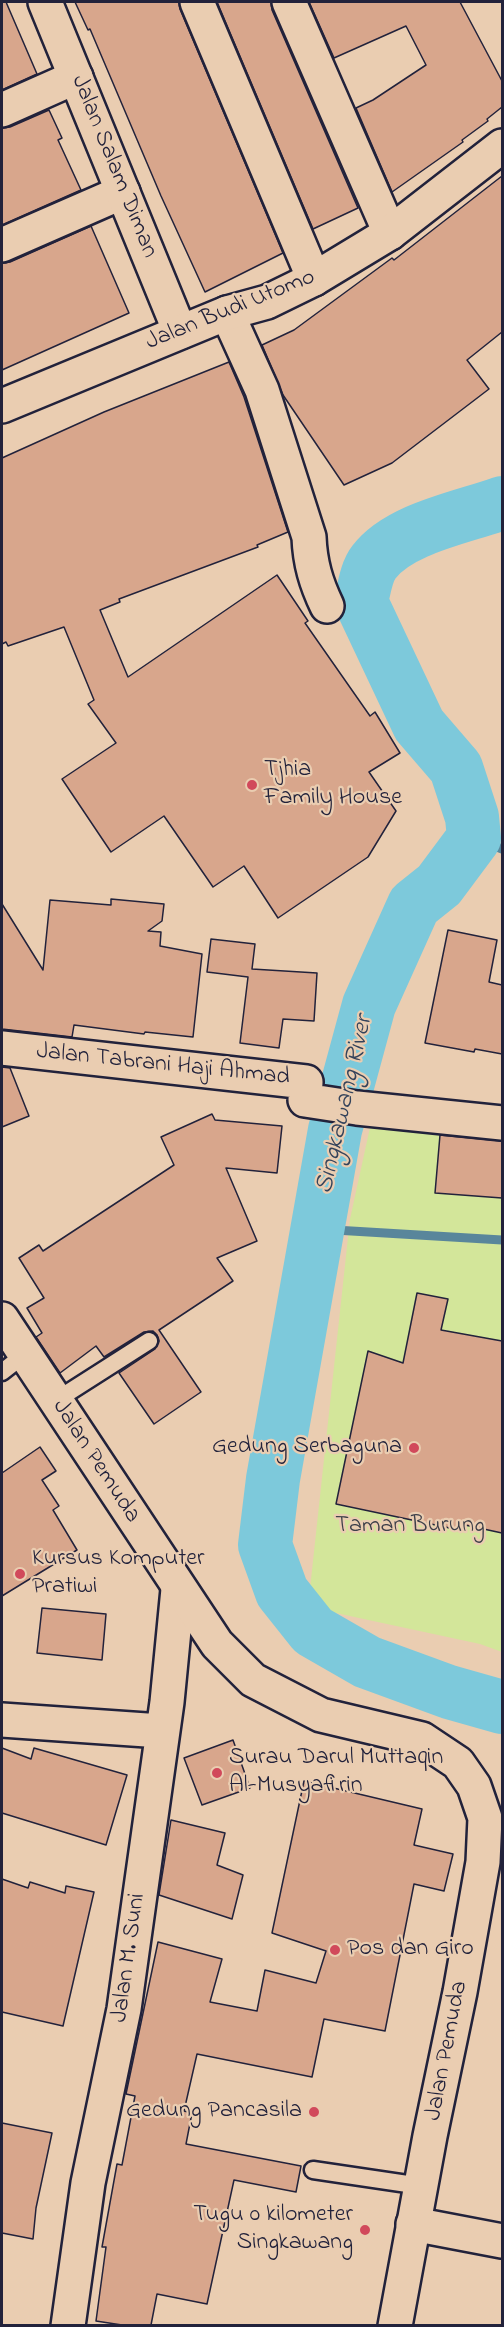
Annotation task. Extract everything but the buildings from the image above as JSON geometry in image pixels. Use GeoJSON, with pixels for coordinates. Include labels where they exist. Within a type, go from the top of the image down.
{"type":"FeatureCollection","features":[{"type":"Feature","properties":{"kind":"street","name":"Jalan Salam Diman"},"geometry":{"type":"LineString","coordinates":[[45,2],[180,332]]}},
{"type":"Feature","properties":{"kind":"street"},"geometry":{"type":"LineString","coordinates":[[197,2],[314,279]]}},
{"type":"Feature","properties":{"kind":"street"},"geometry":{"type":"LineString","coordinates":[[289,2],[390,233]]}},
{"type":"Feature","properties":{"kind":"street"},"geometry":{"type":"LineString","coordinates":[[2,110],[76,77]]}},
{"type":"Feature","properties":{"kind":"street","name":"Jalan Budi Utomo"},"geometry":{"type":"LineString","coordinates":[[2,406],[227,313],[267,302],[314,279],[390,233],[502,146]]}},
{"type":"Feature","properties":{"kind":"street"},"geometry":{"type":"LineString","coordinates":[[2,245],[123,192]]}},
{"type":"Feature","properties":{"kind":"street"},"geometry":{"type":"LineString","coordinates":[[227,313],[262,390],[309,537],[315,583],[327,606]]}},
{"type":"Feature","properties":{"kind":"street","name":"Jalan Tabrani Haji Ahmad"},"geometry":{"type":"LineString","coordinates":[[2,1048],[306,1082],[305,1100],[357,1108],[502,1123]]}},
{"type":"Feature","properties":{"kind":"street","name":"Jalan Pemuda"},"geometry":{"type":"LineString","coordinates":[[2,1319],[13,1363],[55,1401],[178,1589],[217,1644],[253,1680],[321,1715],[422,1739],[458,1763],[474,1786],[485,1818],[483,1862],[395,2325]]}},
{"type":"Feature","properties":{"kind":"street","name":"Jalan M. Suni"},"geometry":{"type":"LineString","coordinates":[[68,2325],[88,2183],[124,2009],[166,1702],[178,1589]]}},
{"type":"Feature","properties":{"kind":"street"},"geometry":{"type":"LineString","coordinates":[[2,1720],[161,1731]]}},
{"type":"Feature","properties":{"kind":"street"},"geometry":{"type":"LineString","coordinates":[[413,2224],[502,2241]]}},
{"type":"Feature","properties":{"kind":"lane"},"geometry":{"type":"LineString","coordinates":[[55,1401],[149,1341]]}},
{"type":"Feature","properties":{"kind":"lane"},"geometry":{"type":"LineString","coordinates":[[313,2170],[421,2186]]}},
{"type":"Feature","properties":{"kind":"green space","name":"Taman Burung"},"geometry":{"type":"Polygon","coordinates":[[[376,1100],[502,1112],[502,1652],[480,1644],[308,1607],[350,1219],[376,1100]]]}},
{"type":"Feature","properties":{"kind":"waterway","name":"Singkawang River"},"geometry":{"type":"LineString","coordinates":[[502,503],[434,525],[400,540],[385,550],[374,562],[364,587],[361,602],[419,725],[456,768],[472,817],[474,838],[439,885],[414,905],[369,1005],[335,1130],[273,1479],[265,1545],[282,1592],[313,1631],[367,1662],[449,1692],[502,1707]]}},
{"type":"Feature","properties":{"kind":"waterway"},"geometry":{"type":"LineString","coordinates":[[474,838],[502,849]]}},
{"type":"Feature","properties":{"kind":"waterway"},"geometry":{"type":"LineString","coordinates":[[318,1229],[502,1240]]}},
{"type":"Feature","properties":{"kind":"place","name":"Tjhia Family House"},"geometry":{"type":"Point","coordinates":[252,785]}},
{"type":"Feature","properties":{"kind":"place","name":"Gedung Serbaguna"},"geometry":{"type":"Point","coordinates":[414,1448]}},
{"type":"Feature","properties":{"kind":"place","name":"Kursus Komputer Pratiwi"},"geometry":{"type":"Point","coordinates":[20,1574]}},
{"type":"Feature","properties":{"kind":"place","name":"Surau Darul Muttaqin Al-Musyafirin"},"geometry":{"type":"Point","coordinates":[217,1773]}},
{"type":"Feature","properties":{"kind":"place","name":"Pos dan Giro"},"geometry":{"type":"Point","coordinates":[335,1950]}},
{"type":"Feature","properties":{"kind":"place","name":"Gedung Pancasila"},"geometry":{"type":"Point","coordinates":[314,2112]}},
{"type":"Feature","properties":{"kind":"place","name":"Tugu 0 kilometer Singkawang"},"geometry":{"type":"Point","coordinates":[365,2230]}}]}
